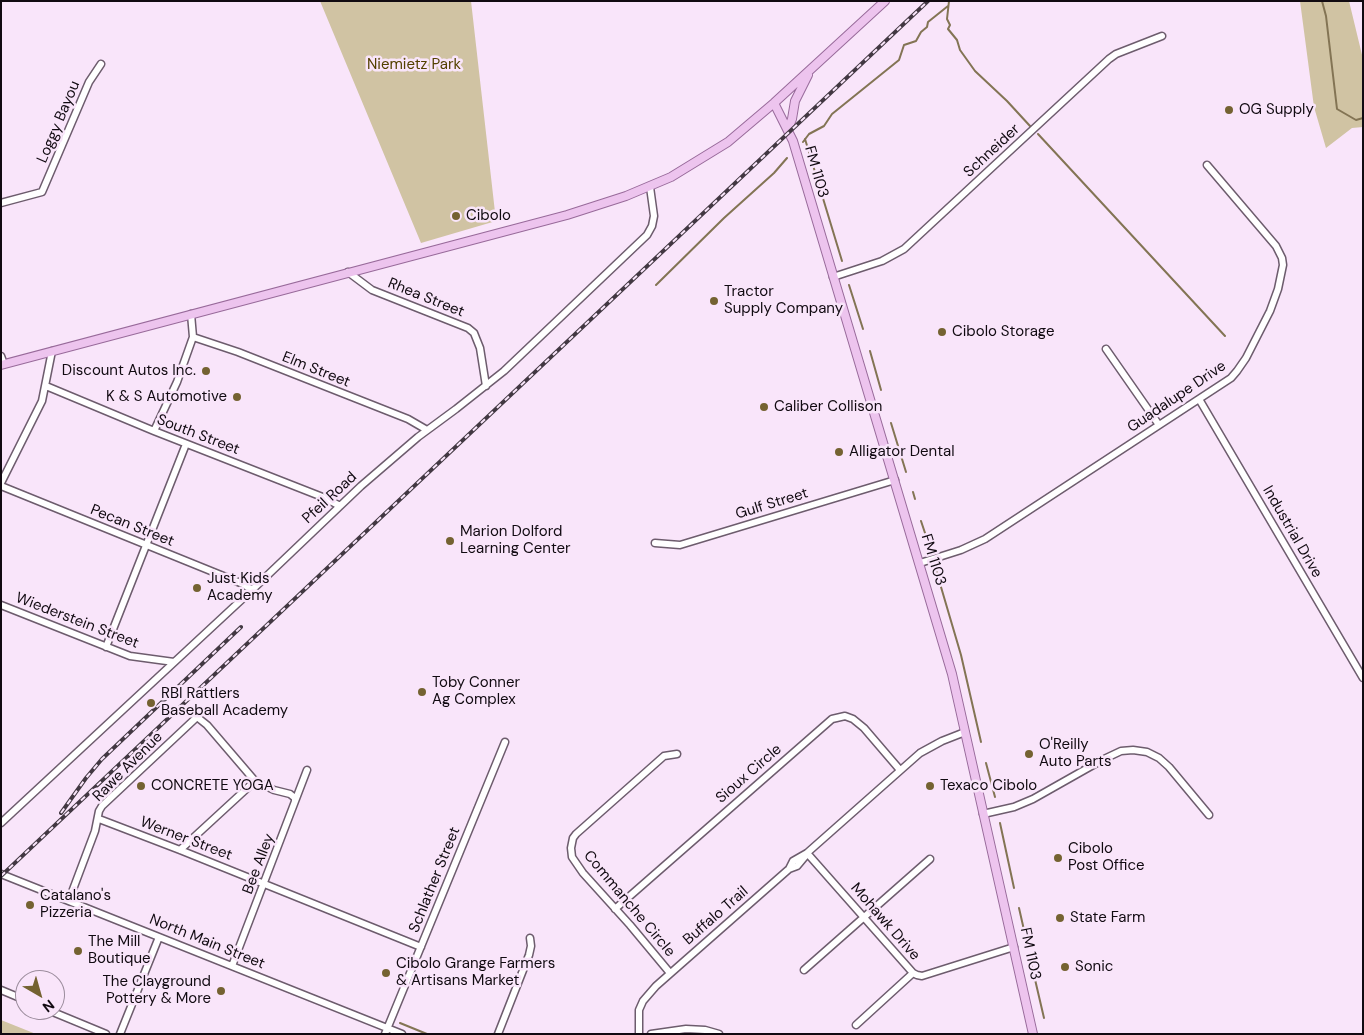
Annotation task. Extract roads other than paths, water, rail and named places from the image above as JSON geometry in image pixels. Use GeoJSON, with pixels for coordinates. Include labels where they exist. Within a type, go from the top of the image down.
{"type":"FeatureCollection","features":[{"type":"Feature","properties":{"kind":"main road"},"geometry":{"type":"LineString","coordinates":[[2,364],[594,207],[650,187],[672,177],[713,152],[743,130],[885,1]]}},
{"type":"Feature","properties":{"kind":"main road"},"geometry":{"type":"LineString","coordinates":[[788,129],[801,86],[812,68]]}},
{"type":"Feature","properties":{"kind":"main road","name":"FM 1103"},"geometry":{"type":"LineString","coordinates":[[774,103],[788,129],[952,674],[1033,1034]]}},
{"type":"Feature","properties":{"kind":"street","name":"Schneider"},"geometry":{"type":"LineString","coordinates":[[833,277],[882,261],[904,250],[1109,58],[1162,36]]}},
{"type":"Feature","properties":{"kind":"street","name":"Loggy Bayou"},"geometry":{"type":"LineString","coordinates":[[1,202],[42,192],[89,82],[101,64]]}},
{"type":"Feature","properties":{"kind":"street","name":"Guadalupe Drive"},"geometry":{"type":"LineString","coordinates":[[920,563],[961,550],[985,539],[1231,378],[1246,358],[1270,311],[1283,272],[1282,258],[1276,246],[1207,165]]}},
{"type":"Feature","properties":{"kind":"street","name":"Pfeil Road"},"geometry":{"type":"LineString","coordinates":[[1,822],[340,506],[427,430],[486,386],[647,235],[652,226],[654,216],[650,187]]}},
{"type":"Feature","properties":{"kind":"street","name":"Rhea Street"},"geometry":{"type":"LineString","coordinates":[[348,272],[372,290],[468,328],[474,333],[480,348],[486,386]]}},
{"type":"Feature","properties":{"kind":"street"},"geometry":{"type":"LineString","coordinates":[[154,431],[177,382],[193,337],[191,314]]}},
{"type":"Feature","properties":{"kind":"street","name":"Elm Street"},"geometry":{"type":"LineString","coordinates":[[193,337],[238,352],[408,419],[427,430]]}},
{"type":"Feature","properties":{"kind":"street"},"geometry":{"type":"LineString","coordinates":[[1106,349],[1158,425]]}},
{"type":"Feature","properties":{"kind":"street"},"geometry":{"type":"LineString","coordinates":[[1,485],[42,401],[52,351]]}},
{"type":"Feature","properties":{"kind":"street"},"geometry":{"type":"LineString","coordinates":[[1,356],[2,364]]}},
{"type":"Feature","properties":{"kind":"street","name":"South Street"},"geometry":{"type":"LineString","coordinates":[[46,386],[186,444],[326,498],[340,506]]}},
{"type":"Feature","properties":{"kind":"street","name":"Industrial Drive"},"geometry":{"type":"LineString","coordinates":[[1199,399],[1363,678]]}},
{"type":"Feature","properties":{"kind":"street"},"geometry":{"type":"LineString","coordinates":[[106,647],[186,444]]}},
{"type":"Feature","properties":{"kind":"street","name":"Gulf Street"},"geometry":{"type":"LineString","coordinates":[[655,543],[680,545],[895,480]]}},
{"type":"Feature","properties":{"kind":"street","name":"Pecan Street"},"geometry":{"type":"LineString","coordinates":[[1,485],[243,584],[252,590]]}},
{"type":"Feature","properties":{"kind":"street","name":"Wiederstein Street"},"geometry":{"type":"LineString","coordinates":[[1,605],[130,656],[174,662]]}},
{"type":"Feature","properties":{"kind":"street","name":"Sioux Circle"},"geometry":{"type":"LineString","coordinates":[[615,909],[832,719],[845,716],[853,719],[864,728],[900,770]]}},
{"type":"Feature","properties":{"kind":"street","name":"Rawe Avenue"},"geometry":{"type":"LineString","coordinates":[[69,900],[102,806],[197,717],[207,725],[255,781]]}},
{"type":"Feature","properties":{"kind":"street","name":"Buffalo Trail"},"geometry":{"type":"LineString","coordinates":[[639,1034],[638,1016],[641,1005],[656,986],[670,973],[789,869],[798,857],[807,853],[900,770],[928,748],[965,732]]}},
{"type":"Feature","properties":{"kind":"street","name":"Schlather Street"},"geometry":{"type":"LineString","coordinates":[[387,1031],[505,742]]}},
{"type":"Feature","properties":{"kind":"street"},"geometry":{"type":"LineString","coordinates":[[983,814],[1014,807],[1033,800],[1102,760],[1120,752],[1133,750],[1147,752],[1169,766],[1208,815]]}},
{"type":"Feature","properties":{"kind":"street","name":"Commanche Circle"},"geometry":{"type":"LineString","coordinates":[[670,973],[575,863],[571,853],[573,838],[664,756],[677,754]]}},
{"type":"Feature","properties":{"kind":"street","name":"Bee Alley"},"geometry":{"type":"LineString","coordinates":[[232,966],[307,770]]}},
{"type":"Feature","properties":{"kind":"street"},"geometry":{"type":"LineString","coordinates":[[180,850],[255,781],[269,788],[290,794],[295,798],[295,801]]}},
{"type":"Feature","properties":{"kind":"street","name":"Werner Street"},"geometry":{"type":"LineString","coordinates":[[99,819],[264,883]]}},
{"type":"Feature","properties":{"kind":"street","name":"Mohawk Drive"},"geometry":{"type":"LineString","coordinates":[[807,853],[913,973],[922,976],[1014,947]]}},
{"type":"Feature","properties":{"kind":"street"},"geometry":{"type":"LineString","coordinates":[[804,970],[863,916],[930,859]]}},
{"type":"Feature","properties":{"kind":"street","name":"North Main Street"},"geometry":{"type":"LineString","coordinates":[[2,874],[159,936],[387,1031],[402,1034]]}},
{"type":"Feature","properties":{"kind":"street"},"geometry":{"type":"LineString","coordinates":[[264,883],[421,947]]}},
{"type":"Feature","properties":{"kind":"street"},"geometry":{"type":"LineString","coordinates":[[120,1034],[159,936]]}},
{"type":"Feature","properties":{"kind":"street"},"geometry":{"type":"LineString","coordinates":[[498,1034],[529,955],[530,938]]}},
{"type":"Feature","properties":{"kind":"street"},"geometry":{"type":"LineString","coordinates":[[856,1025],[913,973]]}},
{"type":"Feature","properties":{"kind":"street"},"geometry":{"type":"LineString","coordinates":[[1,990],[15,996]]}},
{"type":"Feature","properties":{"kind":"street"},"geometry":{"type":"LineString","coordinates":[[65,1017],[106,1034]]}},
{"type":"Feature","properties":{"kind":"street"},"geometry":{"type":"LineString","coordinates":[[651,1034],[686,1029],[705,1030],[719,1034]]}},
{"type":"Feature","properties":{"kind":"waterway"},"geometry":{"type":"LineString","coordinates":[[949,1],[947,19],[950,25],[948,29],[957,40],[960,50],[975,71],[1030,126]]}},
{"type":"Feature","properties":{"kind":"waterway"},"geometry":{"type":"LineString","coordinates":[[1322,1],[1326,16],[1337,109],[1356,120],[1363,118]]}},
{"type":"Feature","properties":{"kind":"waterway"},"geometry":{"type":"LineString","coordinates":[[803,142],[809,134],[824,126],[832,114],[899,60],[904,45],[916,41],[921,32],[927,27],[928,22],[948,6]]}},
{"type":"Feature","properties":{"kind":"waterway"},"geometry":{"type":"LineString","coordinates":[[1038,134],[1225,336]]}},
{"type":"Feature","properties":{"kind":"waterway"},"geometry":{"type":"LineString","coordinates":[[805,139],[842,261]]}},
{"type":"Feature","properties":{"kind":"waterway"},"geometry":{"type":"LineString","coordinates":[[656,285],[724,218],[774,173],[787,158]]}},
{"type":"Feature","properties":{"kind":"waterway"},"geometry":{"type":"LineString","coordinates":[[849,285],[863,329]]}},
{"type":"Feature","properties":{"kind":"waterway"},"geometry":{"type":"LineString","coordinates":[[870,351],[881,390]]}},
{"type":"Feature","properties":{"kind":"waterway"},"geometry":{"type":"LineString","coordinates":[[891,423],[906,472]]}},
{"type":"Feature","properties":{"kind":"waterway"},"geometry":{"type":"LineString","coordinates":[[913,492],[915,499]]}},
{"type":"Feature","properties":{"kind":"waterway"},"geometry":{"type":"LineString","coordinates":[[921,521],[930,548]]}},
{"type":"Feature","properties":{"kind":"waterway"},"geometry":{"type":"LineString","coordinates":[[936,570],[961,655],[981,742]]}},
{"type":"Feature","properties":{"kind":"waterway"},"geometry":{"type":"LineString","coordinates":[[986,763],[995,797]]}},
{"type":"Feature","properties":{"kind":"waterway"},"geometry":{"type":"LineString","coordinates":[[1000,823],[1014,888]]}},
{"type":"Feature","properties":{"kind":"waterway"},"geometry":{"type":"LineString","coordinates":[[1019,908],[1024,930]]}},
{"type":"Feature","properties":{"kind":"waterway"},"geometry":{"type":"LineString","coordinates":[[1030,958],[1044,1018]]}},
{"type":"Feature","properties":{"kind":"waterway"},"geometry":{"type":"LineString","coordinates":[[400,1023],[427,1034]]}},
{"type":"Feature","properties":{"kind":"railway"},"geometry":{"type":"LineString","coordinates":[[1,876],[928,1]]}},
{"type":"Feature","properties":{"kind":"railway"},"geometry":{"type":"LineString","coordinates":[[61,813],[102,759],[241,627]]}},
{"type":"Feature","properties":{"kind":"place","name":"OG Supply"},"geometry":{"type":"Point","coordinates":[1229,110]}},
{"type":"Feature","properties":{"kind":"place","name":"Cibolo"},"geometry":{"type":"Point","coordinates":[456,216]}},
{"type":"Feature","properties":{"kind":"place","name":"Tractor Supply Company"},"geometry":{"type":"Point","coordinates":[714,301]}},
{"type":"Feature","properties":{"kind":"place","name":"Cibolo Storage"},"geometry":{"type":"Point","coordinates":[942,332]}},
{"type":"Feature","properties":{"kind":"place","name":"Discount Autos Inc."},"geometry":{"type":"Point","coordinates":[206,371]}},
{"type":"Feature","properties":{"kind":"place","name":"K & S Automotive"},"geometry":{"type":"Point","coordinates":[237,397]}},
{"type":"Feature","properties":{"kind":"place","name":"Caliber Collison"},"geometry":{"type":"Point","coordinates":[764,407]}},
{"type":"Feature","properties":{"kind":"place","name":"Alligator Dental"},"geometry":{"type":"Point","coordinates":[839,452]}},
{"type":"Feature","properties":{"kind":"place","name":"Marion Dolford Learning Center"},"geometry":{"type":"Point","coordinates":[450,541]}},
{"type":"Feature","properties":{"kind":"place","name":"Just Kids Academy"},"geometry":{"type":"Point","coordinates":[197,588]}},
{"type":"Feature","properties":{"kind":"place","name":"Toby Conner Ag Complex"},"geometry":{"type":"Point","coordinates":[422,692]}},
{"type":"Feature","properties":{"kind":"place","name":"RBI Rattlers Baseball Academy"},"geometry":{"type":"Point","coordinates":[151,703]}},
{"type":"Feature","properties":{"kind":"place","name":"O'Reilly Auto Parts"},"geometry":{"type":"Point","coordinates":[1029,754]}},
{"type":"Feature","properties":{"kind":"place","name":"CONCRETE YOGA"},"geometry":{"type":"Point","coordinates":[141,786]}},
{"type":"Feature","properties":{"kind":"place","name":"Texaco Cibolo"},"geometry":{"type":"Point","coordinates":[930,786]}},
{"type":"Feature","properties":{"kind":"place","name":"Cibolo Post Office"},"geometry":{"type":"Point","coordinates":[1058,858]}},
{"type":"Feature","properties":{"kind":"place","name":"Catalano's Pizzeria"},"geometry":{"type":"Point","coordinates":[30,905]}},
{"type":"Feature","properties":{"kind":"place","name":"State Farm"},"geometry":{"type":"Point","coordinates":[1060,918]}},
{"type":"Feature","properties":{"kind":"place","name":"The Mill Boutique"},"geometry":{"type":"Point","coordinates":[78,951]}},
{"type":"Feature","properties":{"kind":"place","name":"Sonic"},"geometry":{"type":"Point","coordinates":[1065,967]}},
{"type":"Feature","properties":{"kind":"place","name":"Cibolo Grange Farmers & Artisans Market"},"geometry":{"type":"Point","coordinates":[386,973]}},
{"type":"Feature","properties":{"kind":"place","name":"The Clayground Pottery & More"},"geometry":{"type":"Point","coordinates":[221,991]}},
{"type":"Feature","properties":{"kind":"park label","name":"Niemietz Park"},"geometry":{"type":"Point","coordinates":[414,65]}}]}
